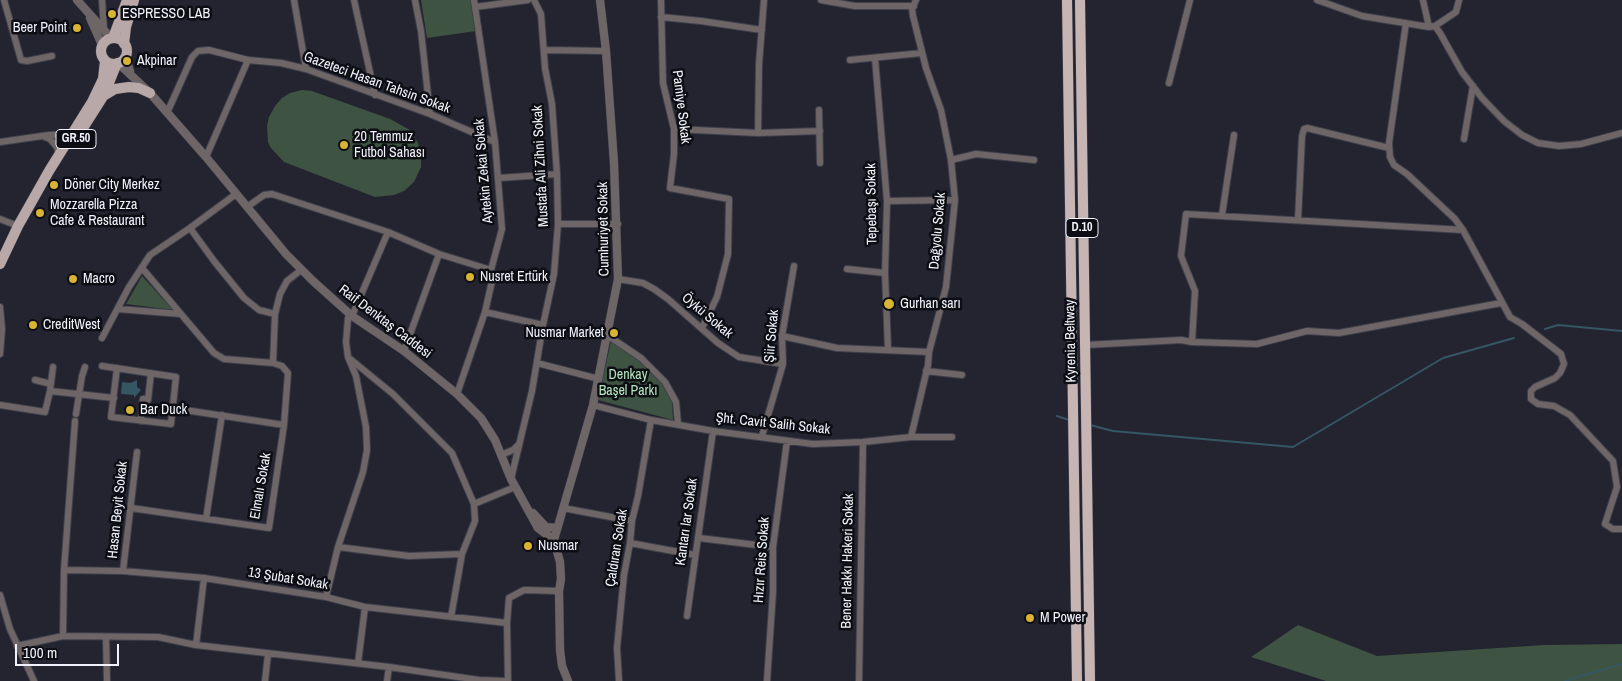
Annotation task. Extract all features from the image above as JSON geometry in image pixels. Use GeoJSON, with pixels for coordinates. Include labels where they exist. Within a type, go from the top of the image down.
{"type":"FeatureCollection","features":[{"type":"Feature","properties":{"kind":"highway","name":"Kyrenia Beltway"},"geometry":{"type":"LineString","coordinates":[[1067,0],[1077,681]]}},
{"type":"Feature","properties":{"kind":"highway","name":"Kyrenia Beltway"},"geometry":{"type":"LineString","coordinates":[[1080,0],[1090,681]]}},
{"type":"Feature","properties":{"kind":"main road"},"geometry":{"type":"LineString","coordinates":[[102,45],[110,36],[126,0]]}},
{"type":"Feature","properties":{"kind":"main road","name":"GR.50"},"geometry":{"type":"LineString","coordinates":[[45,181],[60,164],[96,111],[104,95],[126,48],[124,44],[126,27],[134,0]]}},
{"type":"Feature","properties":{"kind":"main road"},"geometry":{"type":"LineString","coordinates":[[110,36],[124,44]]}},
{"type":"Feature","properties":{"kind":"main road","name":"GR.50"},"geometry":{"type":"LineString","coordinates":[[0,264],[18,226],[100,86],[105,70],[105,60],[101,53],[102,45]]}},
{"type":"Feature","properties":{"kind":"main road"},"geometry":{"type":"LineString","coordinates":[[105,60],[111,63],[120,61]]}},
{"type":"Feature","properties":{"kind":"main road"},"geometry":{"type":"LineString","coordinates":[[104,95],[115,89],[129,87],[139,88],[150,93]]}},
{"type":"Feature","properties":{"kind":"street"},"geometry":{"type":"LineString","coordinates":[[4,0],[21,60],[27,61],[52,56]]}},
{"type":"Feature","properties":{"kind":"street"},"geometry":{"type":"LineString","coordinates":[[77,0],[110,36]]}},
{"type":"Feature","properties":{"kind":"street"},"geometry":{"type":"LineString","coordinates":[[102,0],[110,36]]}},
{"type":"Feature","properties":{"kind":"street"},"geometry":{"type":"LineString","coordinates":[[294,0],[306,69]]}},
{"type":"Feature","properties":{"kind":"street"},"geometry":{"type":"LineString","coordinates":[[354,0],[375,95]]}},
{"type":"Feature","properties":{"kind":"street"},"geometry":{"type":"LineString","coordinates":[[415,0],[421,31],[430,114]]}},
{"type":"Feature","properties":{"kind":"street"},"geometry":{"type":"LineString","coordinates":[[474,4],[528,0]]}},
{"type":"Feature","properties":{"kind":"street","name":"Mustafa Ali Zihni Sokak"},"geometry":{"type":"LineString","coordinates":[[510,479],[532,392],[554,274],[558,224],[552,104],[545,68],[541,14],[534,0]]}},
{"type":"Feature","properties":{"kind":"street","name":"Cumhuriyet Sokak"},"geometry":{"type":"LineString","coordinates":[[554,540],[593,405],[618,279],[618,224],[606,51],[600,0]]}},
{"type":"Feature","properties":{"kind":"street","name":"Pamiye Sokak"},"geometry":{"type":"LineString","coordinates":[[661,0],[663,83],[674,129],[674,154],[670,188],[729,199],[728,254],[717,296],[702,328]]}},
{"type":"Feature","properties":{"kind":"street"},"geometry":{"type":"LineString","coordinates":[[758,133],[759,64],[764,0]]}},
{"type":"Feature","properties":{"kind":"street"},"geometry":{"type":"LineString","coordinates":[[821,0],[855,6],[915,3]]}},
{"type":"Feature","properties":{"kind":"street"},"geometry":{"type":"LineString","coordinates":[[1169,83],[1190,0]]}},
{"type":"Feature","properties":{"kind":"street"},"geometry":{"type":"LineString","coordinates":[[1317,0],[1362,16],[1432,27],[1440,33],[1462,72],[1482,98],[1504,122],[1522,135],[1538,143],[1559,146],[1581,144],[1622,133]]}},
{"type":"Feature","properties":{"kind":"street"},"geometry":{"type":"LineString","coordinates":[[1423,0],[1432,27]]}},
{"type":"Feature","properties":{"kind":"street"},"geometry":{"type":"LineString","coordinates":[[1432,27],[1456,12],[1459,0]]}},
{"type":"Feature","properties":{"kind":"street","name":"Dağyolu Sokak"},"geometry":{"type":"LineString","coordinates":[[911,437],[946,287],[955,200],[951,160],[941,110],[922,53],[913,16],[912,8],[915,3]]}},
{"type":"Feature","properties":{"kind":"street","name":"Aytekin Zekai Sokak"},"geometry":{"type":"LineString","coordinates":[[457,394],[485,312],[492,282],[492,270],[502,229],[495,142],[474,4]]}},
{"type":"Feature","properties":{"kind":"street"},"geometry":{"type":"LineString","coordinates":[[87,12],[102,45]]}},
{"type":"Feature","properties":{"kind":"street"},"geometry":{"type":"LineString","coordinates":[[661,18],[701,20],[762,30]]}},
{"type":"Feature","properties":{"kind":"street"},"geometry":{"type":"LineString","coordinates":[[1406,24],[1389,148],[1390,157],[1394,165],[1407,174],[1455,219],[1464,230],[1510,317],[1562,354],[1564,364],[1560,373],[1555,378],[1535,387],[1531,391],[1531,399],[1538,404],[1554,406],[1570,415],[1613,461],[1616,487],[1605,524],[1613,529],[1622,529]]}},
{"type":"Feature","properties":{"kind":"street","name":"Gazeteci Hasan Tahsin Sokak"},"geometry":{"type":"LineString","coordinates":[[167,113],[189,62],[198,51],[209,50],[248,60],[280,63],[306,69],[430,114],[495,142]]}},
{"type":"Feature","properties":{"kind":"street"},"geometry":{"type":"LineString","coordinates":[[545,50],[606,51]]}},
{"type":"Feature","properties":{"kind":"street"},"geometry":{"type":"LineString","coordinates":[[850,60],[922,53]]}},
{"type":"Feature","properties":{"kind":"street","name":"Tepebaşı Sokak"},"geometry":{"type":"LineString","coordinates":[[875,58],[887,201],[885,273],[888,349]]}},
{"type":"Feature","properties":{"kind":"street"},"geometry":{"type":"LineString","coordinates":[[206,157],[248,60]]}},
{"type":"Feature","properties":{"kind":"street","name":"Raif Denktaş Caddesi"},"geometry":{"type":"LineString","coordinates":[[120,61],[206,157],[301,270],[352,316],[404,351],[457,394],[481,418],[501,455],[510,479],[538,528],[554,540]]}},
{"type":"Feature","properties":{"kind":"street"},"geometry":{"type":"LineString","coordinates":[[1464,139],[1473,86]]}},
{"type":"Feature","properties":{"kind":"street"},"geometry":{"type":"LineString","coordinates":[[819,110],[820,163]]}},
{"type":"Feature","properties":{"kind":"street"},"geometry":{"type":"LineString","coordinates":[[1298,220],[1302,136],[1304,129],[1307,128],[1389,148]]}},
{"type":"Feature","properties":{"kind":"street"},"geometry":{"type":"LineString","coordinates":[[674,129],[758,133],[820,131]]}},
{"type":"Feature","properties":{"kind":"street"},"geometry":{"type":"LineString","coordinates":[[0,142],[49,135],[72,134]]}},
{"type":"Feature","properties":{"kind":"street"},"geometry":{"type":"LineString","coordinates":[[1222,215],[1234,135]]}},
{"type":"Feature","properties":{"kind":"street"},"geometry":{"type":"LineString","coordinates":[[43,137],[50,139],[57,147],[59,154]]}},
{"type":"Feature","properties":{"kind":"street"},"geometry":{"type":"LineString","coordinates":[[951,160],[976,154],[1034,160]]}},
{"type":"Feature","properties":{"kind":"street"},"geometry":{"type":"LineString","coordinates":[[499,178],[557,174]]}},
{"type":"Feature","properties":{"kind":"street"},"geometry":{"type":"LineString","coordinates":[[102,338],[150,255],[236,194]]}},
{"type":"Feature","properties":{"kind":"street"},"geometry":{"type":"LineString","coordinates":[[247,207],[264,194],[272,194],[388,232],[439,254],[492,270]]}},
{"type":"Feature","properties":{"kind":"street"},"geometry":{"type":"LineString","coordinates":[[887,201],[955,200]]}},
{"type":"Feature","properties":{"kind":"street"},"geometry":{"type":"LineString","coordinates":[[1192,342],[1195,291],[1181,256],[1186,214],[1464,230]]}},
{"type":"Feature","properties":{"kind":"street"},"geometry":{"type":"LineString","coordinates":[[0,219],[18,226]]}},
{"type":"Feature","properties":{"kind":"street"},"geometry":{"type":"LineString","coordinates":[[558,224],[618,224]]}},
{"type":"Feature","properties":{"kind":"street"},"geometry":{"type":"LineString","coordinates":[[190,228],[214,262],[244,298],[259,310],[275,314]]}},
{"type":"Feature","properties":{"kind":"street"},"geometry":{"type":"LineString","coordinates":[[326,597],[338,547],[360,484],[367,450],[366,427],[356,376],[348,357],[348,318],[352,316],[388,232]]}},
{"type":"Feature","properties":{"kind":"street"},"geometry":{"type":"LineString","coordinates":[[404,351],[439,254]]}},
{"type":"Feature","properties":{"kind":"street","name":"Şiir Sokak"},"geometry":{"type":"LineString","coordinates":[[762,436],[783,364],[782,336],[794,266]]}},
{"type":"Feature","properties":{"kind":"street"},"geometry":{"type":"LineString","coordinates":[[142,268],[214,353],[224,359],[272,363],[275,314],[280,294],[287,281],[301,270]]}},
{"type":"Feature","properties":{"kind":"street"},"geometry":{"type":"LineString","coordinates":[[847,269],[885,273]]}},
{"type":"Feature","properties":{"kind":"street","name":"Öykü Sokak"},"geometry":{"type":"LineString","coordinates":[[618,279],[643,283],[654,289],[718,343],[739,357],[783,364]]}},
{"type":"Feature","properties":{"kind":"street"},"geometry":{"type":"LineString","coordinates":[[1085,345],[1181,340],[1257,344],[1307,331],[1339,333],[1501,303]]}},
{"type":"Feature","properties":{"kind":"street"},"geometry":{"type":"LineString","coordinates":[[0,307],[2,329],[0,354]]}},
{"type":"Feature","properties":{"kind":"street"},"geometry":{"type":"LineString","coordinates":[[118,309],[181,314]]}},
{"type":"Feature","properties":{"kind":"street"},"geometry":{"type":"LineString","coordinates":[[485,312],[543,325]]}},
{"type":"Feature","properties":{"kind":"street"},"geometry":{"type":"LineString","coordinates":[[607,335],[641,358],[665,382],[676,402],[678,424]]}},
{"type":"Feature","properties":{"kind":"street"},"geometry":{"type":"LineString","coordinates":[[782,336],[837,348],[930,352]]}},
{"type":"Feature","properties":{"kind":"street"},"geometry":{"type":"LineString","coordinates":[[348,357],[393,394],[452,453],[474,504],[475,521],[462,554],[451,617]]}},
{"type":"Feature","properties":{"kind":"street","name":"Elmalı Sokak"},"geometry":{"type":"LineString","coordinates":[[131,508],[269,528],[284,425],[288,373],[282,366],[272,363]]}},
{"type":"Feature","properties":{"kind":"street"},"geometry":{"type":"LineString","coordinates":[[537,363],[559,370],[599,378]]}},
{"type":"Feature","properties":{"kind":"street"},"geometry":{"type":"LineString","coordinates":[[102,366],[117,368],[151,373],[176,377],[171,424],[111,417],[117,368]]}},
{"type":"Feature","properties":{"kind":"street"},"geometry":{"type":"LineString","coordinates":[[0,405],[45,412],[51,387],[53,367]]}},
{"type":"Feature","properties":{"kind":"street"},"geometry":{"type":"LineString","coordinates":[[64,636],[64,570],[78,394],[85,367]]}},
{"type":"Feature","properties":{"kind":"street"},"geometry":{"type":"LineString","coordinates":[[926,372],[962,376]]}},
{"type":"Feature","properties":{"kind":"street"},"geometry":{"type":"LineString","coordinates":[[141,421],[143,400],[148,400],[151,373]]}},
{"type":"Feature","properties":{"kind":"street"},"geometry":{"type":"LineString","coordinates":[[36,380],[51,387],[78,394],[114,398]]}},
{"type":"Feature","properties":{"kind":"street","name":"Şht. Cavit Salih Sokak"},"geometry":{"type":"LineString","coordinates":[[593,405],[651,420],[712,431],[813,444],[863,442],[911,437],[952,437]]}},
{"type":"Feature","properties":{"kind":"street"},"geometry":{"type":"LineString","coordinates":[[178,408],[284,425]]}},
{"type":"Feature","properties":{"kind":"street"},"geometry":{"type":"LineString","coordinates":[[206,519],[222,415]]}},
{"type":"Feature","properties":{"kind":"street","name":"Çaldıran Sokak"},"geometry":{"type":"LineString","coordinates":[[619,681],[617,648],[624,575],[651,420]]}},
{"type":"Feature","properties":{"kind":"street","name":"Kantarı lar Sokak"},"geometry":{"type":"LineString","coordinates":[[687,616],[712,431]]}},
{"type":"Feature","properties":{"kind":"street","name":"Hızır Reis Sokak"},"geometry":{"type":"LineString","coordinates":[[767,681],[773,592],[773,547],[787,441]]}},
{"type":"Feature","properties":{"kind":"street","name":"Bener Hakkı Hakeri Sokak"},"geometry":{"type":"LineString","coordinates":[[859,681],[863,442]]}},
{"type":"Feature","properties":{"kind":"street"},"geometry":{"type":"LineString","coordinates":[[501,455],[513,450],[520,443]]}},
{"type":"Feature","properties":{"kind":"street","name":"Hasan Beyit Sokak"},"geometry":{"type":"LineString","coordinates":[[123,571],[137,452]]}},
{"type":"Feature","properties":{"kind":"street"},"geometry":{"type":"LineString","coordinates":[[474,504],[515,487]]}},
{"type":"Feature","properties":{"kind":"street","name":"Raif Denktaş Caddesi"},"geometry":{"type":"LineString","coordinates":[[526,506],[546,527],[557,528]]}},
{"type":"Feature","properties":{"kind":"street"},"geometry":{"type":"LineString","coordinates":[[563,508],[632,521]]}},
{"type":"Feature","properties":{"kind":"street"},"geometry":{"type":"LineString","coordinates":[[699,538],[773,547]]}},
{"type":"Feature","properties":{"kind":"street"},"geometry":{"type":"LineString","coordinates":[[554,540],[560,562],[561,579],[559,591],[560,650],[562,666],[568,681]]}},
{"type":"Feature","properties":{"kind":"street"},"geometry":{"type":"LineString","coordinates":[[630,543],[695,555]]}},
{"type":"Feature","properties":{"kind":"street"},"geometry":{"type":"LineString","coordinates":[[338,547],[409,556],[462,554]]}},
{"type":"Feature","properties":{"kind":"street","name":"13 Şubat Sokak"},"geometry":{"type":"LineString","coordinates":[[64,570],[123,571],[204,578],[326,597],[365,607],[507,623]]}},
{"type":"Feature","properties":{"kind":"street"},"geometry":{"type":"LineString","coordinates":[[196,645],[204,578]]}},
{"type":"Feature","properties":{"kind":"street"},"geometry":{"type":"LineString","coordinates":[[17,646],[64,636],[158,637],[196,645],[358,663],[479,681],[506,681],[509,598],[524,590],[559,591]]}},
{"type":"Feature","properties":{"kind":"street"},"geometry":{"type":"LineString","coordinates":[[0,594],[10,629],[34,681]]}},
{"type":"Feature","properties":{"kind":"street"},"geometry":{"type":"LineString","coordinates":[[358,663],[365,607]]}},
{"type":"Feature","properties":{"kind":"street"},"geometry":{"type":"LineString","coordinates":[[106,637],[107,681]]}},
{"type":"Feature","properties":{"kind":"street"},"geometry":{"type":"LineString","coordinates":[[265,681],[268,654]]}},
{"type":"Feature","properties":{"kind":"street"},"geometry":{"type":"LineString","coordinates":[[387,681],[389,667]]}},
{"type":"Feature","properties":{"kind":"green space"},"geometry":{"type":"Polygon","coordinates":[[[421,0],[471,0],[476,31],[427,38],[421,0]]]}},
{"type":"Feature","properties":{"kind":"green space","name":"20 Temmuz Futbol Sahası"},"geometry":{"type":"Polygon","coordinates":[[[302,90],[312,91],[390,119],[410,130],[418,143],[421,154],[421,167],[414,182],[404,191],[394,195],[375,197],[284,162],[268,142],[267,126],[269,117],[282,98],[290,93],[302,90]]]}},
{"type":"Feature","properties":{"kind":"green space"},"geometry":{"type":"Polygon","coordinates":[[[142,276],[173,310],[126,304],[142,276]]]}},
{"type":"Feature","properties":{"kind":"green space","name":"Denkay Başel Parkı"},"geometry":{"type":"Polygon","coordinates":[[[611,341],[636,358],[662,383],[672,401],[673,420],[598,400],[611,341]]]}},
{"type":"Feature","properties":{"kind":"green space"},"geometry":{"type":"Polygon","coordinates":[[[1298,625],[1377,656],[1544,645],[1622,644],[1622,681],[1326,681],[1251,657],[1298,625]]]}},
{"type":"Feature","properties":{"kind":"water"},"geometry":{"type":"Polygon","coordinates":[[[137,380],[137,387],[141,390],[134,398],[134,395],[121,394],[122,382],[130,383],[137,380]]]}},
{"type":"Feature","properties":{"kind":"waterway"},"geometry":{"type":"LineString","coordinates":[[1545,329],[1558,325],[1622,331]]}},
{"type":"Feature","properties":{"kind":"waterway"},"geometry":{"type":"LineString","coordinates":[[1090,425],[1113,431],[1293,447],[1443,358],[1514,338]]}},
{"type":"Feature","properties":{"kind":"waterway"},"geometry":{"type":"LineString","coordinates":[[1057,416],[1069,420]]}},
{"type":"Feature","properties":{"kind":"waterway"},"geometry":{"type":"LineString","coordinates":[[1565,681],[1622,664]]}},
{"type":"Feature","properties":{"kind":"place","name":"ESPRESSO LAB"},"geometry":{"type":"Point","coordinates":[112,14]}},
{"type":"Feature","properties":{"kind":"place","name":"Beer Point"},"geometry":{"type":"Point","coordinates":[77,28]}},
{"type":"Feature","properties":{"kind":"place","name":"Akpinar"},"geometry":{"type":"Point","coordinates":[127,61]}},
{"type":"Feature","properties":{"kind":"place","name":"20 Temmuz Futbol Sahası"},"geometry":{"type":"Point","coordinates":[344,145]}},
{"type":"Feature","properties":{"kind":"place","name":"Döner City Merkez"},"geometry":{"type":"Point","coordinates":[54,185]}},
{"type":"Feature","properties":{"kind":"place","name":"Mozzarella Pizza Cafe & Restaurant"},"geometry":{"type":"Point","coordinates":[40,213]}},
{"type":"Feature","properties":{"kind":"place","name":"Nusret Ertürk"},"geometry":{"type":"Point","coordinates":[470,277]}},
{"type":"Feature","properties":{"kind":"place","name":"Macro"},"geometry":{"type":"Point","coordinates":[73,279]}},
{"type":"Feature","properties":{"kind":"place","name":"Gurhan sarı"},"geometry":{"type":"Point","coordinates":[889,304]}},
{"type":"Feature","properties":{"kind":"place","name":"CreditWest"},"geometry":{"type":"Point","coordinates":[33,325]}},
{"type":"Feature","properties":{"kind":"place","name":"Nusmar Market"},"geometry":{"type":"Point","coordinates":[614,333]}},
{"type":"Feature","properties":{"kind":"place","name":"Bar Duck"},"geometry":{"type":"Point","coordinates":[130,410]}},
{"type":"Feature","properties":{"kind":"place","name":"Nusmar"},"geometry":{"type":"Point","coordinates":[528,546]}},
{"type":"Feature","properties":{"kind":"place","name":"M Power"},"geometry":{"type":"Point","coordinates":[1030,618]}}]}
